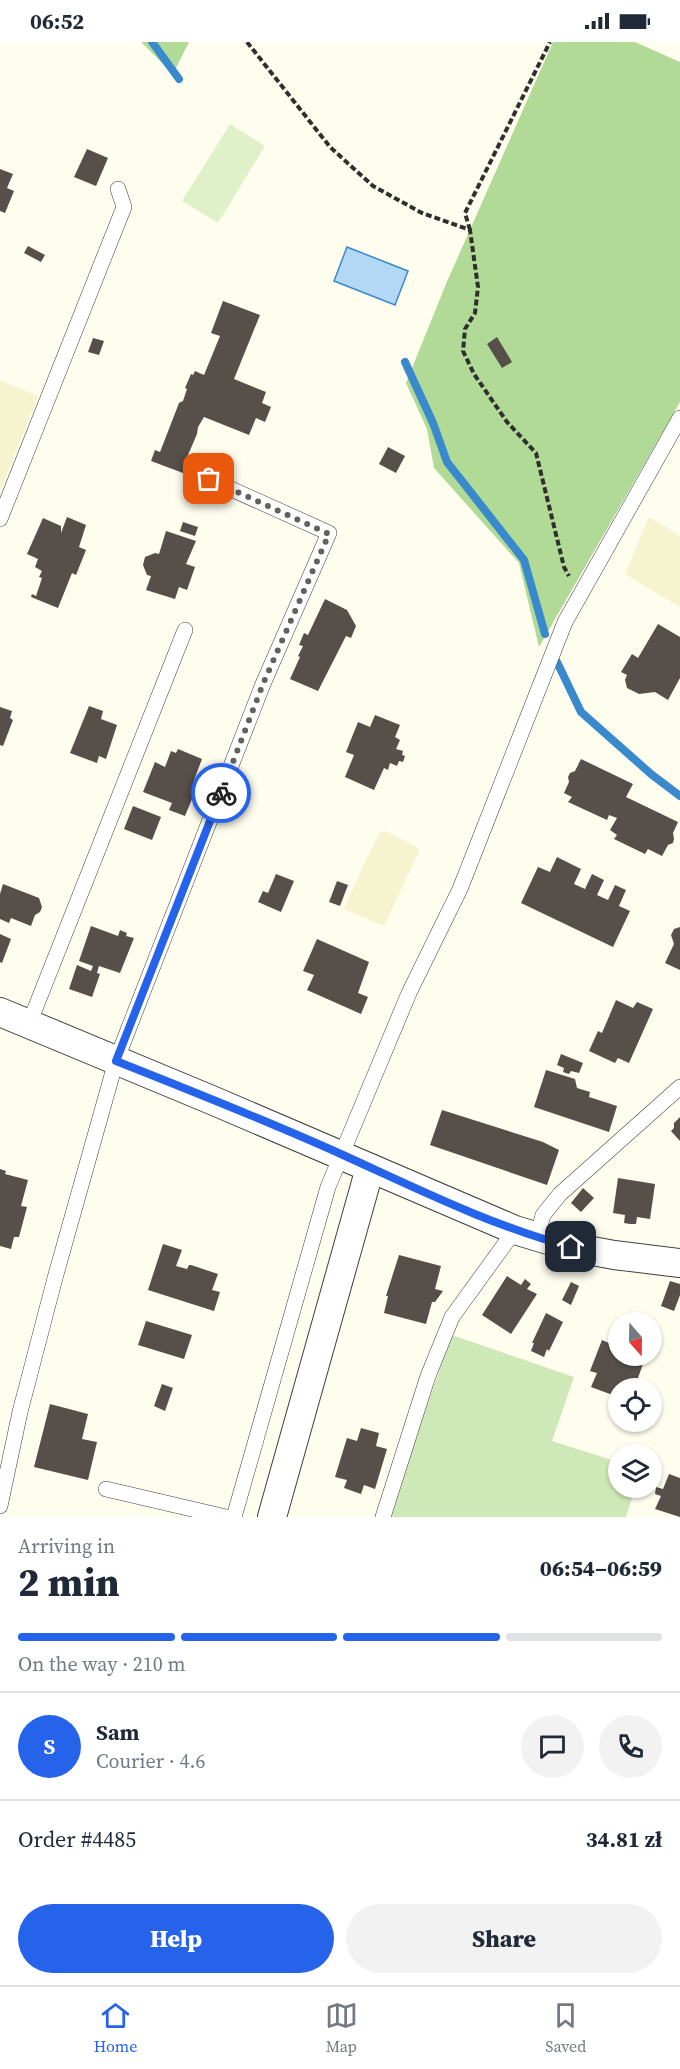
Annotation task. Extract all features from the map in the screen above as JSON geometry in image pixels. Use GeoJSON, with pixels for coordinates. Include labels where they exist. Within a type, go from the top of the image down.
{"type":"FeatureCollection","features":[{"type":"Feature","properties":{"kind":"street"},"geometry":{"type":"LineString","coordinates":[[0,1012],[526,1234],[571,1247],[680,1263]]}},
{"type":"Feature","properties":{"kind":"street"},"geometry":{"type":"LineString","coordinates":[[272,1517],[370,1168]]}},
{"type":"Feature","properties":{"kind":"lane"},"geometry":{"type":"LineString","coordinates":[[0,519],[124,207],[118,189]]}},
{"type":"Feature","properties":{"kind":"lane"},"geometry":{"type":"LineString","coordinates":[[234,1517],[321,1210],[341,1154],[410,993],[460,889],[565,622],[680,418]]}},
{"type":"Feature","properties":{"kind":"lane"},"geometry":{"type":"LineString","coordinates":[[0,1506],[20,1412],[116,1061],[263,684],[329,534],[209,479]]}},
{"type":"Feature","properties":{"kind":"lane"},"geometry":{"type":"LineString","coordinates":[[29,1024],[185,630]]}},
{"type":"Feature","properties":{"kind":"lane"},"geometry":{"type":"LineString","coordinates":[[383,1517],[428,1376],[452,1317],[560,1194],[680,1087]]}},
{"type":"Feature","properties":{"kind":"lane"},"geometry":{"type":"LineString","coordinates":[[105,1489],[226,1517]]}},
{"type":"Feature","properties":{"kind":"path"},"geometry":{"type":"LineString","coordinates":[[247,42],[330,147],[373,186],[422,213],[470,230]]}},
{"type":"Feature","properties":{"kind":"path"},"geometry":{"type":"LineString","coordinates":[[550,42],[465,213],[470,230],[478,287],[475,313],[465,329],[463,351],[474,374],[507,422],[536,453],[564,567],[579,597]]}},
{"type":"Feature","properties":{"kind":"green space"},"geometry":{"type":"Polygon","coordinates":[[[141,42],[189,42],[173,74],[141,42]]]}},
{"type":"Feature","properties":{"kind":"green space"},"geometry":{"type":"Polygon","coordinates":[[[553,42],[635,42],[680,62],[680,402],[539,647],[519,563],[434,468],[427,429],[406,383],[446,284],[553,42]]]}},
{"type":"Feature","properties":{"kind":"green space"},"geometry":{"type":"Polygon","coordinates":[[[230,124],[265,146],[218,223],[182,201],[230,124]]]}},
{"type":"Feature","properties":{"kind":"green space"},"geometry":{"type":"Polygon","coordinates":[[[0,380],[38,396],[0,491],[0,380]]]}},
{"type":"Feature","properties":{"kind":"green space"},"geometry":{"type":"Polygon","coordinates":[[[649,517],[680,536],[680,607],[625,574],[649,517]]]}},
{"type":"Feature","properties":{"kind":"green space"},"geometry":{"type":"Polygon","coordinates":[[[385,831],[418,848],[419,851],[384,926],[344,909],[380,833],[385,831]]]}},
{"type":"Feature","properties":{"kind":"green space"},"geometry":{"type":"Polygon","coordinates":[[[452,1335],[574,1377],[552,1441],[608,1459],[608,1498],[632,1498],[626,1517],[387,1517],[452,1335]]]}},
{"type":"Feature","properties":{"kind":"water"},"geometry":{"type":"Polygon","coordinates":[[[347,247],[408,271],[395,305],[334,281],[347,247]]]}},
{"type":"Feature","properties":{"kind":"building"},"geometry":{"type":"Polygon","coordinates":[[[87,149],[108,158],[96,186],[74,177],[87,149]]]}},
{"type":"Feature","properties":{"kind":"building"},"geometry":{"type":"Polygon","coordinates":[[[0,169],[13,174],[7,188],[14,191],[5,213],[0,211],[0,169]]]}},
{"type":"Feature","properties":{"kind":"building"},"geometry":{"type":"Polygon","coordinates":[[[28,246],[45,255],[41,262],[24,253],[28,246]]]}},
{"type":"Feature","properties":{"kind":"building"},"geometry":{"type":"Polygon","coordinates":[[[223,301],[260,315],[234,379],[266,392],[262,403],[271,407],[265,422],[256,418],[249,435],[204,417],[185,462],[195,466],[191,476],[151,461],[155,450],[160,452],[179,403],[183,401],[191,374],[193,375],[195,371],[204,375],[220,336],[211,333],[223,301]]]}},
{"type":"Feature","properties":{"kind":"building"},"geometry":{"type":"Polygon","coordinates":[[[497,337],[512,362],[502,368],[487,344],[497,337]]]}},
{"type":"Feature","properties":{"kind":"building"},"geometry":{"type":"Polygon","coordinates":[[[93,338],[104,341],[99,355],[88,352],[93,338]]]}},
{"type":"Feature","properties":{"kind":"building"},"geometry":{"type":"Polygon","coordinates":[[[388,447],[405,456],[396,473],[379,464],[388,447]]]}},
{"type":"Feature","properties":{"kind":"building"},"geometry":{"type":"Polygon","coordinates":[[[67,517],[86,525],[79,547],[86,550],[76,575],[72,573],[58,608],[31,597],[32,594],[36,596],[42,571],[35,567],[38,559],[27,554],[43,518],[61,526],[61,533],[67,517]]]}},
{"type":"Feature","properties":{"kind":"building"},"geometry":{"type":"Polygon","coordinates":[[[183,522],[198,527],[195,536],[180,531],[183,522]]]}},
{"type":"Feature","properties":{"kind":"building"},"geometry":{"type":"Polygon","coordinates":[[[166,531],[196,541],[186,564],[195,567],[187,590],[179,587],[175,599],[146,590],[151,576],[147,575],[143,565],[145,557],[155,553],[159,554],[166,531]]]}},
{"type":"Feature","properties":{"kind":"building"},"geometry":{"type":"Polygon","coordinates":[[[325,599],[347,610],[356,626],[351,638],[346,636],[318,691],[290,679],[300,657],[298,656],[303,646],[299,645],[304,633],[308,635],[325,599]]]}},
{"type":"Feature","properties":{"kind":"building"},"geometry":{"type":"Polygon","coordinates":[[[658,624],[680,637],[680,678],[668,700],[655,692],[639,694],[627,688],[625,680],[627,675],[621,672],[632,654],[638,658],[658,624]]]}},
{"type":"Feature","properties":{"kind":"building"},"geometry":{"type":"Polygon","coordinates":[[[89,706],[103,711],[101,719],[117,725],[106,759],[99,756],[97,763],[70,753],[89,706]]]}},
{"type":"Feature","properties":{"kind":"building"},"geometry":{"type":"Polygon","coordinates":[[[0,707],[12,711],[10,718],[13,720],[3,746],[0,745],[0,707]]]}},
{"type":"Feature","properties":{"kind":"building"},"geometry":{"type":"Polygon","coordinates":[[[375,715],[400,725],[395,737],[400,740],[396,749],[403,751],[402,755],[405,756],[403,762],[399,761],[397,766],[390,763],[388,770],[384,768],[374,790],[345,777],[354,755],[346,752],[358,722],[370,727],[375,715]]]}},
{"type":"Feature","properties":{"kind":"building"},"geometry":{"type":"Polygon","coordinates":[[[178,749],[202,759],[194,780],[199,782],[185,816],[169,810],[172,803],[143,792],[155,762],[165,767],[171,751],[176,753],[178,749]]]}},
{"type":"Feature","properties":{"kind":"building"},"geometry":{"type":"Polygon","coordinates":[[[581,759],[633,784],[626,797],[678,822],[673,833],[673,843],[668,845],[662,856],[648,849],[645,854],[614,839],[617,835],[610,830],[617,818],[609,815],[607,820],[568,802],[572,797],[564,793],[569,782],[568,777],[575,771],[581,759]]]}},
{"type":"Feature","properties":{"kind":"building"},"geometry":{"type":"Polygon","coordinates":[[[133,806],[161,817],[152,840],[124,829],[133,806]]]}},
{"type":"Feature","properties":{"kind":"building"},"geometry":{"type":"Polygon","coordinates":[[[557,857],[581,869],[574,884],[585,889],[592,874],[604,880],[597,895],[608,900],[615,885],[626,890],[619,906],[630,911],[613,947],[521,903],[538,867],[550,872],[557,857]]]}},
{"type":"Feature","properties":{"kind":"building"},"geometry":{"type":"Polygon","coordinates":[[[276,874],[294,881],[281,912],[258,902],[263,891],[268,893],[276,874]]]}},
{"type":"Feature","properties":{"kind":"building"},"geometry":{"type":"Polygon","coordinates":[[[337,881],[348,885],[340,906],[329,902],[337,881]]]}},
{"type":"Feature","properties":{"kind":"building"},"geometry":{"type":"Polygon","coordinates":[[[3,884],[39,898],[42,907],[35,915],[31,926],[11,918],[9,923],[0,919],[0,894],[3,884]]]}},
{"type":"Feature","properties":{"kind":"building"},"geometry":{"type":"Polygon","coordinates":[[[91,926],[118,936],[120,930],[127,933],[126,936],[134,938],[120,973],[99,966],[97,973],[100,974],[92,997],[69,989],[77,965],[91,971],[93,966],[79,961],[91,926]]]}},
{"type":"Feature","properties":{"kind":"building"},"geometry":{"type":"Polygon","coordinates":[[[680,927],[680,970],[665,963],[674,944],[671,935],[674,929],[680,927]]]}},
{"type":"Feature","properties":{"kind":"building"},"geometry":{"type":"Polygon","coordinates":[[[0,934],[11,939],[2,963],[0,962],[0,934]]]}},
{"type":"Feature","properties":{"kind":"building"},"geometry":{"type":"Polygon","coordinates":[[[317,939],[369,962],[358,993],[368,997],[361,1014],[307,990],[314,975],[303,971],[317,939]]]}},
{"type":"Feature","properties":{"kind":"building"},"geometry":{"type":"Polygon","coordinates":[[[616,1000],[633,1008],[637,1002],[653,1009],[629,1063],[618,1058],[615,1063],[589,1051],[598,1031],[602,1033],[616,1000]]]}},
{"type":"Feature","properties":{"kind":"building"},"geometry":{"type":"Polygon","coordinates":[[[561,1054],[583,1063],[579,1073],[563,1072],[564,1068],[557,1065],[561,1054]]]}},
{"type":"Feature","properties":{"kind":"building"},"geometry":{"type":"Polygon","coordinates":[[[546,1070],[575,1079],[577,1088],[590,1092],[589,1097],[617,1106],[609,1132],[534,1107],[546,1070]]]}},
{"type":"Feature","properties":{"kind":"building"},"geometry":{"type":"Polygon","coordinates":[[[442,1110],[543,1142],[559,1150],[547,1185],[430,1145],[442,1110]]]}},
{"type":"Feature","properties":{"kind":"building"},"geometry":{"type":"Polygon","coordinates":[[[680,1117],[680,1141],[671,1131],[674,1123],[680,1117]]]}},
{"type":"Feature","properties":{"kind":"building"},"geometry":{"type":"Polygon","coordinates":[[[0,1169],[6,1171],[5,1174],[28,1180],[21,1206],[27,1207],[19,1237],[14,1237],[11,1249],[0,1246],[0,1169]]]}},
{"type":"Feature","properties":{"kind":"building"},"geometry":{"type":"Polygon","coordinates":[[[618,1178],[655,1184],[650,1219],[637,1217],[636,1224],[630,1224],[624,1223],[625,1215],[613,1213],[618,1178]]]}},
{"type":"Feature","properties":{"kind":"building"},"geometry":{"type":"Polygon","coordinates":[[[583,1188],[594,1198],[581,1212],[571,1203],[583,1188]]]}},
{"type":"Feature","properties":{"kind":"building"},"geometry":{"type":"Polygon","coordinates":[[[163,1244],[182,1250],[176,1266],[187,1269],[191,1265],[218,1274],[212,1290],[220,1292],[214,1311],[148,1290],[163,1244]]]}},
{"type":"Feature","properties":{"kind":"building"},"geometry":{"type":"Polygon","coordinates":[[[399,1255],[441,1266],[435,1289],[443,1291],[435,1302],[432,1302],[426,1324],[384,1313],[388,1296],[386,1296],[399,1255]]]}},
{"type":"Feature","properties":{"kind":"building"},"geometry":{"type":"Polygon","coordinates":[[[507,1276],[521,1285],[525,1279],[531,1284],[527,1289],[537,1294],[511,1334],[482,1315],[507,1276]]]}},
{"type":"Feature","properties":{"kind":"building"},"geometry":{"type":"Polygon","coordinates":[[[670,1281],[680,1284],[680,1295],[674,1311],[661,1306],[670,1281]]]}},
{"type":"Feature","properties":{"kind":"building"},"geometry":{"type":"Polygon","coordinates":[[[571,1282],[579,1286],[571,1305],[562,1300],[571,1282]]]}},
{"type":"Feature","properties":{"kind":"building"},"geometry":{"type":"Polygon","coordinates":[[[546,1313],[563,1322],[544,1357],[531,1351],[534,1343],[532,1343],[546,1313]]]}},
{"type":"Feature","properties":{"kind":"building"},"geometry":{"type":"Polygon","coordinates":[[[146,1321],[192,1335],[184,1359],[138,1345],[146,1321]]]}},
{"type":"Feature","properties":{"kind":"building"},"geometry":{"type":"Polygon","coordinates":[[[602,1340],[608,1343],[608,1366],[642,1366],[638,1378],[608,1378],[608,1393],[591,1387],[597,1373],[590,1371],[602,1340]]]}},
{"type":"Feature","properties":{"kind":"building"},"geometry":{"type":"Polygon","coordinates":[[[162,1384],[173,1388],[165,1411],[154,1406],[162,1384]]]}},
{"type":"Feature","properties":{"kind":"building"},"geometry":{"type":"Polygon","coordinates":[[[50,1404],[88,1414],[82,1439],[97,1442],[88,1480],[34,1467],[50,1404]]]}},
{"type":"Feature","properties":{"kind":"building"},"geometry":{"type":"Polygon","coordinates":[[[361,1428],[379,1433],[376,1446],[387,1449],[375,1489],[364,1485],[361,1494],[344,1488],[347,1480],[335,1477],[347,1438],[357,1441],[361,1428]]]}},
{"type":"Feature","properties":{"kind":"building"},"geometry":{"type":"Polygon","coordinates":[[[669,1474],[680,1478],[680,1517],[655,1509],[662,1498],[669,1474]]]}},
{"type":"Feature","properties":{"kind":"waterway"},"geometry":{"type":"LineString","coordinates":[[152,42],[179,79]]}},
{"type":"Feature","properties":{"kind":"waterway"},"geometry":{"type":"LineString","coordinates":[[405,362],[433,423],[447,462],[524,560],[545,634]]}},
{"type":"Feature","properties":{"kind":"waterway"},"geometry":{"type":"LineString","coordinates":[[557,662],[581,712],[651,774],[680,796]]}},
{"type":"Feature","properties":{"kind":"way so far"},"geometry":{"type":"LineString","coordinates":[[209,479],[329,534],[263,684],[221,793]]}},
{"type":"Feature","properties":{"kind":"route"},"geometry":{"type":"LineString","coordinates":[[221,793],[116,1061],[341,1154],[492,1221],[537,1238],[571,1247]]}}]}
